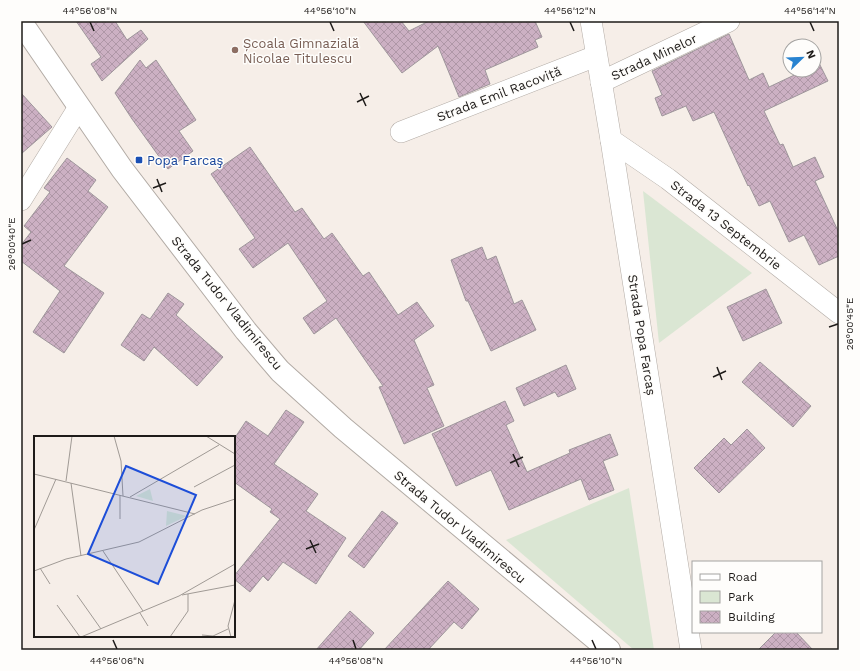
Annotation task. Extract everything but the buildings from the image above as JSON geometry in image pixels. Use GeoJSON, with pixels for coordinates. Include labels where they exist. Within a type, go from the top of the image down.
{"type":"FeatureCollection","features":[{"type":"Feature","properties":{"kind":"street","name":"Strada Popa Farcaș"},"geometry":{"type":"LineString","coordinates":[[591,21],[691,650]]}},
{"type":"Feature","properties":{"kind":"street","name":"Strada Minelor"},"geometry":{"type":"LineString","coordinates":[[601,82],[729,21]]}},
{"type":"Feature","properties":{"kind":"street","name":"Strada Tudor Vladimirescu"},"geometry":{"type":"LineString","coordinates":[[21,22],[132,181],[246,331],[280,371],[343,428],[608,650]]}},
{"type":"Feature","properties":{"kind":"street","name":"Strada Emil Racoviță"},"geometry":{"type":"LineString","coordinates":[[401,132],[596,56]]}},
{"type":"Feature","properties":{"kind":"street"},"geometry":{"type":"LineString","coordinates":[[21,200],[79,107]]}},
{"type":"Feature","properties":{"kind":"street","name":"Strada 13 Septembrie"},"geometry":{"type":"LineString","coordinates":[[611,140],[668,179],[839,313]]}},
{"type":"Feature","properties":{"kind":"green space"},"geometry":{"type":"Polygon","coordinates":[[[643,191],[752,273],[659,343],[643,191]]]}},
{"type":"Feature","properties":{"kind":"green space"},"geometry":{"type":"Polygon","coordinates":[[[629,488],[654,650],[634,650],[506,540],[629,488]]]}},
{"type":"Feature","properties":{"kind":"place","name":"Școala Gimnazială Nicolae Titulescu"},"geometry":{"type":"Point","coordinates":[235,50]}},
{"type":"Feature","properties":{"kind":"place","name":"Popa Farcaş"},"geometry":{"type":"Point","coordinates":[139,160]}}]}
